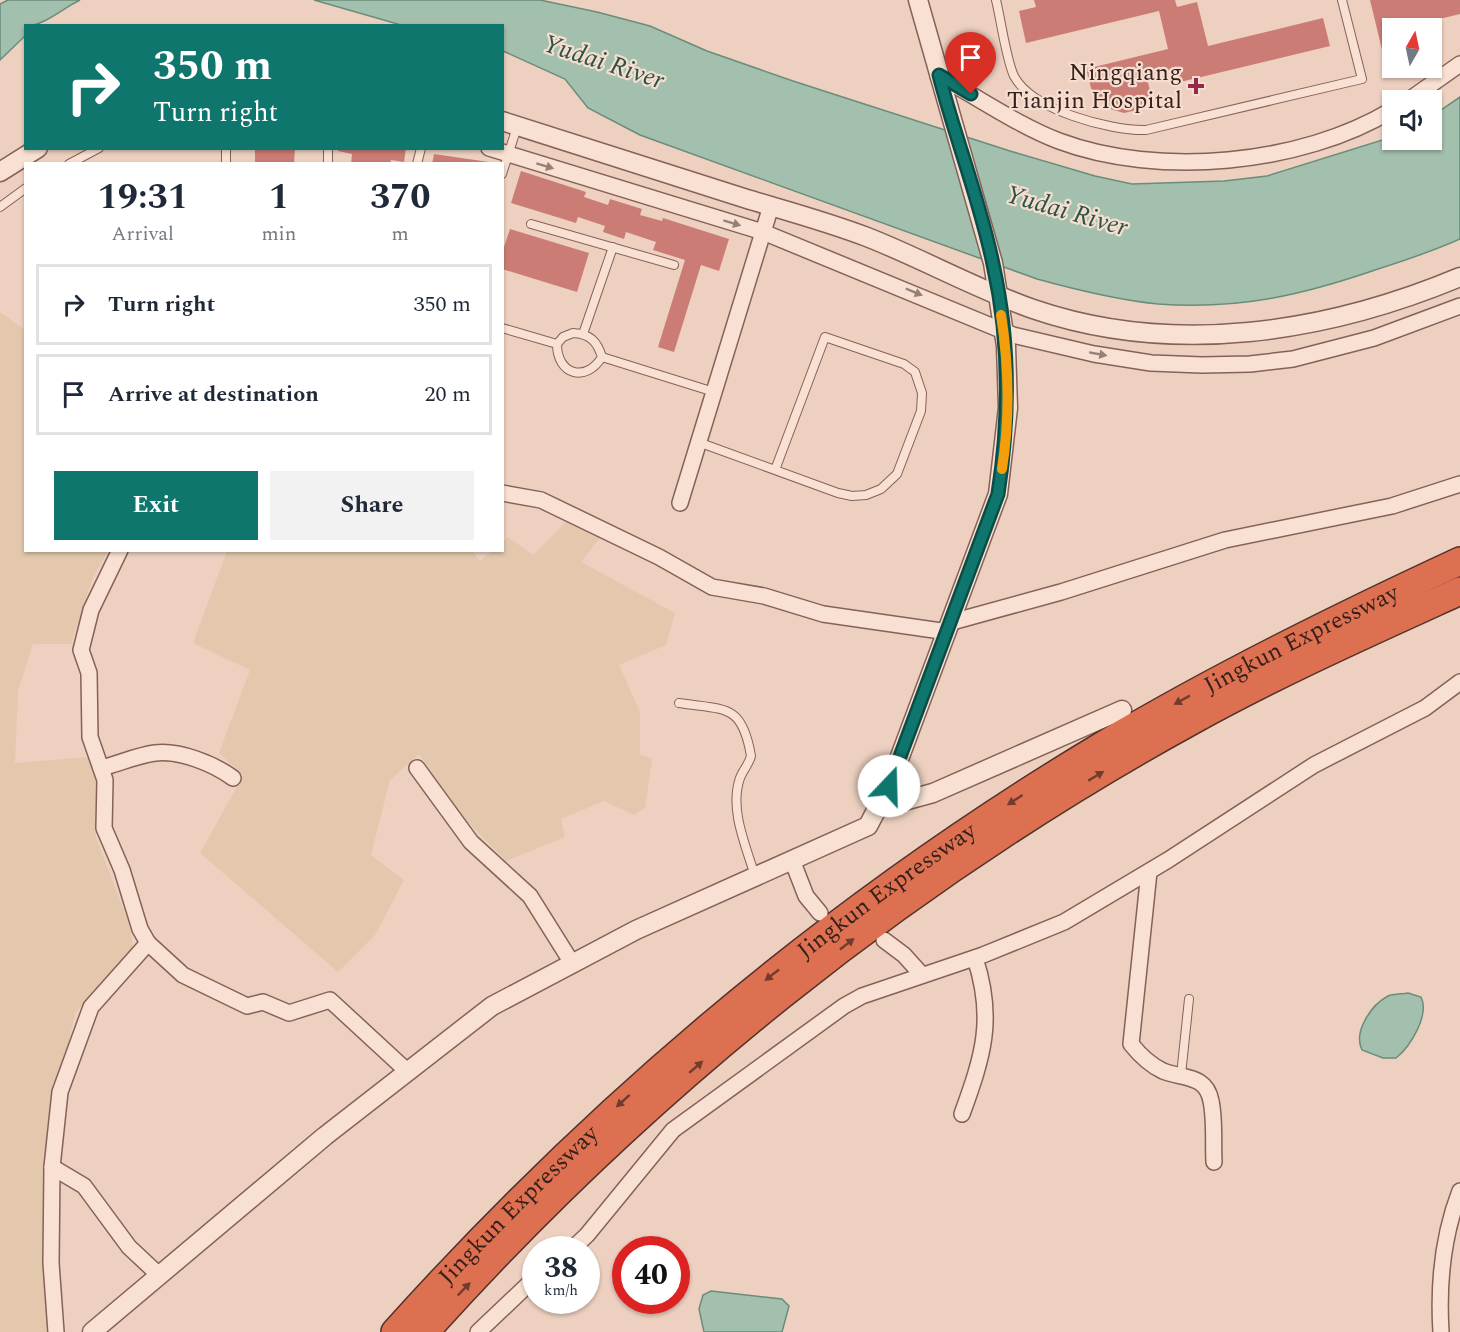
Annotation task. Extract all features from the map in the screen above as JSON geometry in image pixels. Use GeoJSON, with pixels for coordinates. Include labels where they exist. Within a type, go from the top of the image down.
{"type":"FeatureCollection","features":[{"type":"Feature","properties":{"kind":"highway","name":"Jingkun Expressway"},"geometry":{"type":"LineString","coordinates":[[395,1332],[508,1210],[618,1105],[733,1006],[895,881],[1036,786],[1179,701],[1310,632],[1460,561]]}},
{"type":"Feature","properties":{"kind":"highway","name":"Jingkun Expressway"},"geometry":{"type":"LineString","coordinates":[[425,1332],[524,1226],[633,1122],[755,1017],[908,899],[1048,805],[1190,721],[1280,673],[1460,591]]}},
{"type":"Feature","properties":{"kind":"street"},"geometry":{"type":"LineString","coordinates":[[92,1332],[325,1136],[492,1006],[636,930],[868,826],[889,786],[998,494],[1008,408],[1003,330],[993,263],[918,0]]}},
{"type":"Feature","properties":{"kind":"street"},"geometry":{"type":"LineString","coordinates":[[1422,90],[1460,64]]}},
{"type":"Feature","properties":{"kind":"street"},"geometry":{"type":"LineString","coordinates":[[939,75],[1058,140],[1116,155],[1157,161],[1209,160],[1267,154],[1333,138],[1382,115]]}},
{"type":"Feature","properties":{"kind":"street"},"geometry":{"type":"LineString","coordinates":[[510,123],[866,237],[998,296],[1068,319],[1101,327],[1134,332],[1226,334],[1268,330],[1333,319],[1418,293],[1460,277]]}},
{"type":"Feature","properties":{"kind":"street"},"geometry":{"type":"LineString","coordinates":[[0,172],[35,150]]}},
{"type":"Feature","properties":{"kind":"street"},"geometry":{"type":"LineString","coordinates":[[495,150],[763,232],[1003,330],[1094,354],[1151,363],[1250,364],[1293,359],[1374,338],[1460,306]]}},
{"type":"Feature","properties":{"kind":"street"},"geometry":{"type":"LineString","coordinates":[[680,503],[771,206]]}},
{"type":"Feature","properties":{"kind":"street"},"geometry":{"type":"LineString","coordinates":[[504,493],[541,500],[659,557],[712,587],[764,596],[823,614],[950,627],[1225,540],[1392,506],[1460,484]]}},
{"type":"Feature","properties":{"kind":"street"},"geometry":{"type":"LineString","coordinates":[[119,552],[91,610],[81,650],[89,673],[90,737],[105,785],[104,828],[122,870],[140,929],[148,943],[183,975],[247,1006],[263,1002],[289,1013],[330,1000],[407,1071]]}},
{"type":"Feature","properties":{"kind":"street"},"geometry":{"type":"LineString","coordinates":[[586,1236],[664,1140],[684,1121],[844,1006],[862,996],[975,958],[1064,922],[1149,872],[1314,765],[1425,708],[1460,682]]}},
{"type":"Feature","properties":{"kind":"street"},"geometry":{"type":"LineString","coordinates":[[878,808],[933,793],[1122,710]]}},
{"type":"Feature","properties":{"kind":"street"},"geometry":{"type":"LineString","coordinates":[[101,768],[155,753],[177,754],[219,767],[233,778]]}},
{"type":"Feature","properties":{"kind":"street"},"geometry":{"type":"LineString","coordinates":[[417,768],[471,842],[530,896],[572,963]]}},
{"type":"Feature","properties":{"kind":"street"},"geometry":{"type":"LineString","coordinates":[[792,860],[806,896],[820,913]]}},
{"type":"Feature","properties":{"kind":"street"},"geometry":{"type":"LineString","coordinates":[[1149,872],[1130,1039],[1136,1051],[1150,1063],[1162,1071],[1197,1079],[1209,1093],[1212,1101],[1214,1162]]}},
{"type":"Feature","properties":{"kind":"street"},"geometry":{"type":"LineString","coordinates":[[884,940],[904,955],[922,975]]}},
{"type":"Feature","properties":{"kind":"street"},"geometry":{"type":"LineString","coordinates":[[57,1332],[51,1263],[52,1167],[60,1092],[86,1018],[98,997],[119,978],[148,943]]}},
{"type":"Feature","properties":{"kind":"street"},"geometry":{"type":"LineString","coordinates":[[962,1114],[985,1044],[982,979],[975,958]]}},
{"type":"Feature","properties":{"kind":"street"},"geometry":{"type":"LineString","coordinates":[[52,1167],[84,1186],[129,1247],[160,1276]]}},
{"type":"Feature","properties":{"kind":"street"},"geometry":{"type":"LineString","coordinates":[[1441,1332],[1440,1308],[1446,1233],[1460,1191]]}},
{"type":"Feature","properties":{"kind":"street"},"geometry":{"type":"LineString","coordinates":[[478,1332],[522,1290]]}},
{"type":"Feature","properties":{"kind":"lane"},"geometry":{"type":"LineString","coordinates":[[996,0],[1014,76],[1026,90],[1041,103],[1111,128],[1128,131],[1146,130],[1362,79],[1342,0]]}},
{"type":"Feature","properties":{"kind":"lane"},"geometry":{"type":"LineString","coordinates":[[504,167],[508,154],[510,123]]}},
{"type":"Feature","properties":{"kind":"lane"},"geometry":{"type":"LineString","coordinates":[[73,162],[95,150]]}},
{"type":"Feature","properties":{"kind":"lane"},"geometry":{"type":"LineString","coordinates":[[0,207],[24,189]]}},
{"type":"Feature","properties":{"kind":"lane"},"geometry":{"type":"LineString","coordinates":[[531,224],[674,266]]}},
{"type":"Feature","properties":{"kind":"lane"},"geometry":{"type":"LineString","coordinates":[[584,334],[613,247]]}},
{"type":"Feature","properties":{"kind":"lane"},"geometry":{"type":"LineString","coordinates":[[504,329],[556,344]]}},
{"type":"Feature","properties":{"kind":"lane"},"geometry":{"type":"LineString","coordinates":[[602,357],[596,367],[585,372],[573,372],[563,367],[557,356],[556,344],[563,337],[573,333],[584,334],[593,338],[602,357],[714,392]]}},
{"type":"Feature","properties":{"kind":"lane"},"geometry":{"type":"LineString","coordinates":[[698,442],[775,470],[852,496],[881,489],[897,474],[921,411],[922,393],[915,372],[904,364],[825,337],[775,470]]}},
{"type":"Feature","properties":{"kind":"lane"},"geometry":{"type":"LineString","coordinates":[[678,703],[728,710],[739,718],[751,756],[740,776],[737,790],[740,827],[755,876]]}},
{"type":"Feature","properties":{"kind":"lane"},"geometry":{"type":"LineString","coordinates":[[1181,1075],[1188,999]]}},
{"type":"Feature","properties":{"kind":"shaded area"},"geometry":{"type":"Polygon","coordinates":[[[0,312],[24,329],[24,552],[107,552],[93,577],[71,644],[33,644],[18,691],[15,763],[88,757],[98,774],[96,838],[128,921],[134,950],[75,1013],[48,1135],[52,1332],[0,1332],[0,312]]]}},
{"type":"Feature","properties":{"kind":"shaded area"},"geometry":{"type":"Polygon","coordinates":[[[570,518],[602,535],[581,562],[675,613],[666,645],[619,665],[640,712],[640,754],[652,759],[645,808],[634,815],[604,801],[561,819],[565,837],[506,861],[458,812],[419,754],[390,780],[371,855],[404,880],[375,935],[338,972],[200,853],[243,776],[219,753],[250,670],[193,643],[227,552],[473,552],[480,561],[491,552],[504,552],[504,541],[508,537],[533,555],[570,518]]]}},
{"type":"Feature","properties":{"kind":"water"},"geometry":{"type":"Polygon","coordinates":[[[8,0],[80,0],[40,23],[24,24],[24,37],[0,60],[0,4],[8,0]]]}},
{"type":"Feature","properties":{"kind":"water","name":"Yudai River"},"geometry":{"type":"Polygon","coordinates":[[[314,0],[540,0],[597,12],[650,26],[707,51],[793,81],[1010,151],[1095,176],[1132,184],[1224,181],[1267,176],[1382,140],[1382,150],[1442,150],[1442,109],[1460,97],[1460,239],[1350,278],[1270,299],[1216,305],[1188,305],[1158,304],[1097,294],[1037,279],[640,135],[588,108],[565,79],[504,51],[504,24],[398,24],[314,0]]]}},
{"type":"Feature","properties":{"kind":"water"},"geometry":{"type":"Polygon","coordinates":[[[1408,993],[1421,997],[1423,1013],[1417,1030],[1407,1046],[1396,1058],[1383,1058],[1362,1050],[1360,1035],[1370,1012],[1388,996],[1408,993]]]}},
{"type":"Feature","properties":{"kind":"water"},"geometry":{"type":"Polygon","coordinates":[[[711,1291],[782,1299],[789,1306],[782,1332],[704,1332],[699,1309],[703,1295],[711,1291]]]}},
{"type":"Feature","properties":{"kind":"building"},"geometry":{"type":"Polygon","coordinates":[[[1034,0],[1175,0],[1177,7],[1197,2],[1208,46],[1323,18],[1330,46],[1176,83],[1173,69],[1146,75],[1154,106],[1124,113],[1110,109],[1098,100],[1091,88],[1086,69],[1168,49],[1159,11],[1026,43],[1019,11],[1036,7],[1034,0]]]}},
{"type":"Feature","properties":{"kind":"building"},"geometry":{"type":"Polygon","coordinates":[[[1370,0],[1460,0],[1460,14],[1442,18],[1382,18],[1382,50],[1370,0]]]}},
{"type":"Feature","properties":{"kind":"building"},"geometry":{"type":"Polygon","coordinates":[[[255,150],[295,150],[294,162],[255,162],[255,150]]]}},
{"type":"Feature","properties":{"kind":"building"},"geometry":{"type":"Polygon","coordinates":[[[406,150],[404,162],[391,160],[390,162],[351,162],[352,154],[338,151],[406,150]]]}},
{"type":"Feature","properties":{"kind":"building"},"geometry":{"type":"Polygon","coordinates":[[[434,154],[489,162],[432,162],[434,154]]]}},
{"type":"Feature","properties":{"kind":"building"},"geometry":{"type":"Polygon","coordinates":[[[521,171],[586,192],[584,197],[608,205],[610,199],[642,209],[640,215],[662,221],[663,218],[729,239],[719,271],[701,265],[674,352],[658,347],[685,260],[653,250],[656,242],[626,232],[624,239],[603,232],[605,226],[578,217],[576,223],[511,203],[521,171]]]}},
{"type":"Feature","properties":{"kind":"building"},"geometry":{"type":"Polygon","coordinates":[[[510,229],[589,253],[577,292],[504,270],[504,247],[510,229]]]}},
{"type":"Feature","properties":{"kind":"slow traffic"},"geometry":{"type":"LineString","coordinates":[[1001,315],[1006,346],[1008,408],[1002,469]]}},
{"type":"Feature","properties":{"kind":"place","name":"Ningqiang Tianjin Hospital"},"geometry":{"type":"Point","coordinates":[1196,86]}},
{"type":"Feature","properties":{"kind":"route"},"geometry":{"type":"LineString","coordinates":[[889,786],[998,494],[1004,454],[1008,408],[1006,346],[993,263],[939,75],[971,94]]}}]}
